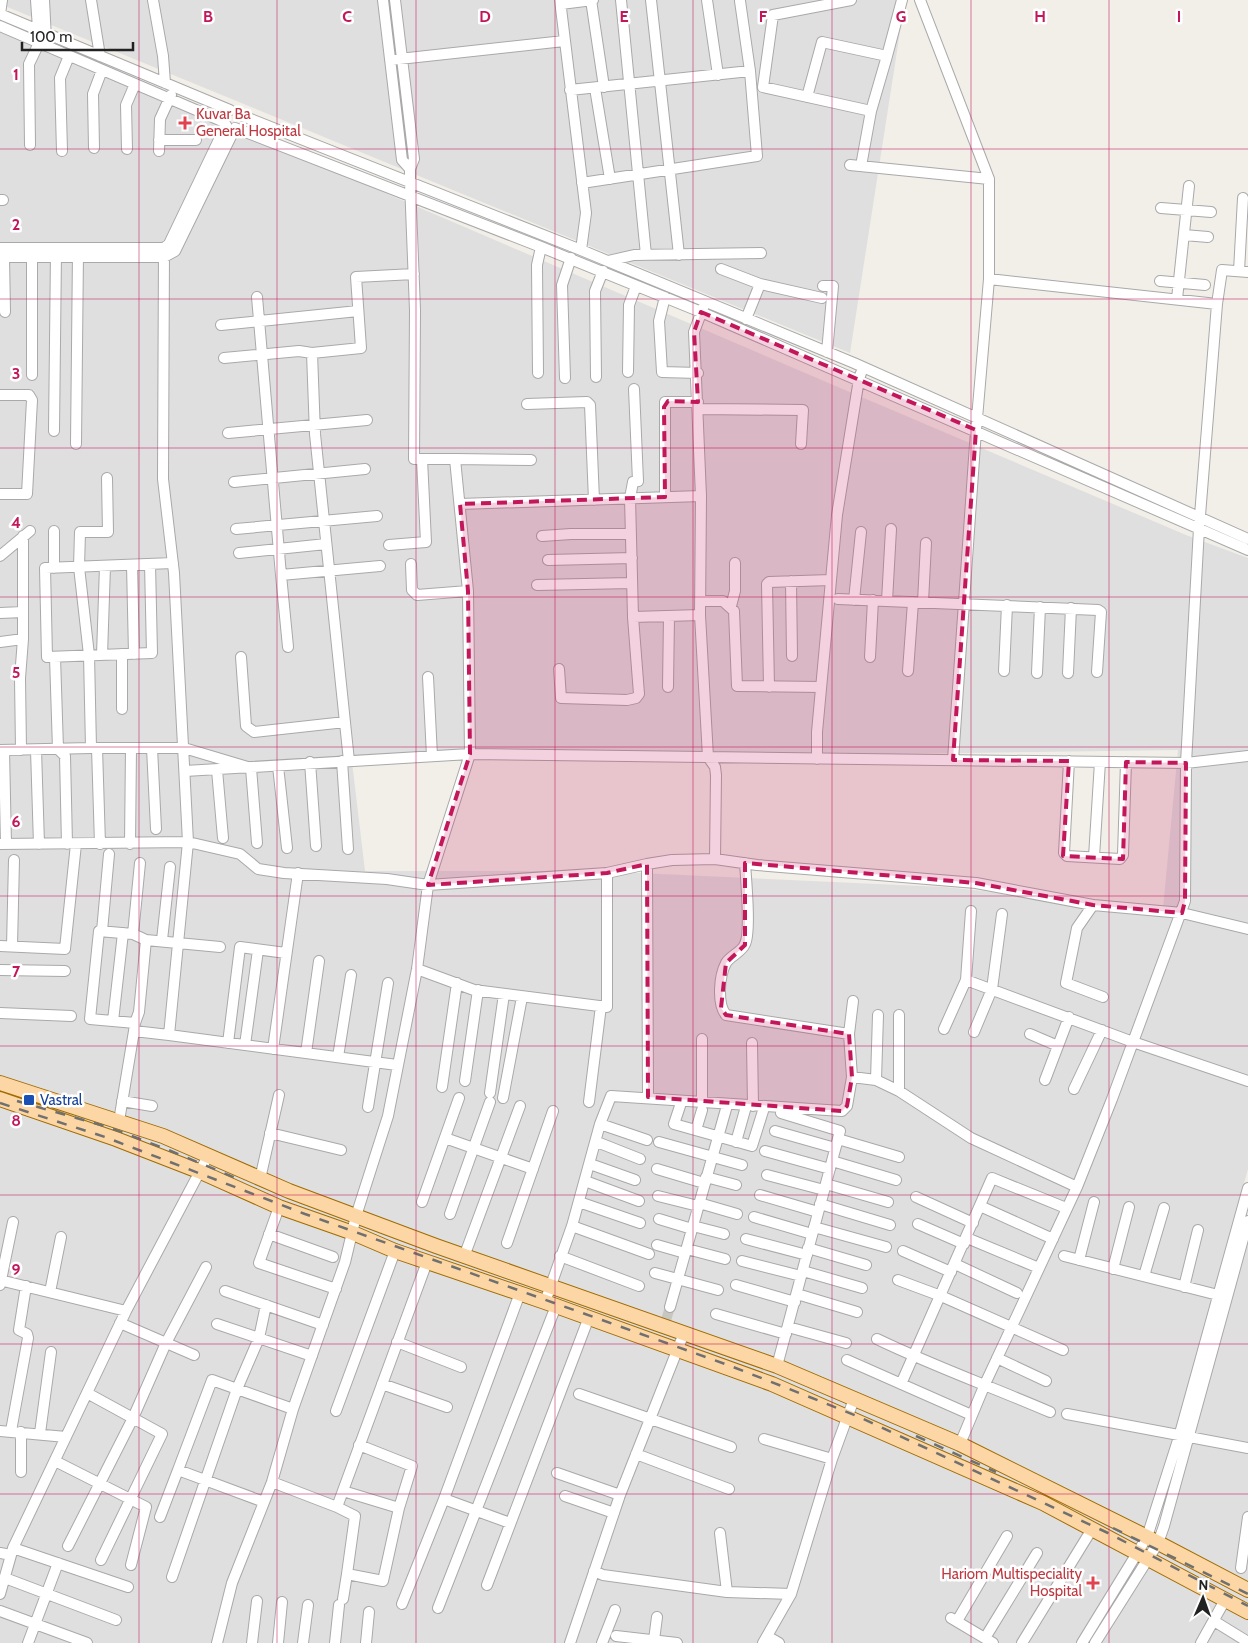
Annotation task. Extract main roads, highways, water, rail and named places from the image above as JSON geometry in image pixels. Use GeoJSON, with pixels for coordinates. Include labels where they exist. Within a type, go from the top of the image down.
{"type":"FeatureCollection","features":[{"type":"Feature","properties":{"kind":"main road"},"geometry":{"type":"LineString","coordinates":[[0,1083],[119,1121],[356,1216],[665,1323],[684,1333],[777,1366],[960,1444],[1153,1540],[1248,1590]]}},
{"type":"Feature","properties":{"kind":"main road"},"geometry":{"type":"LineString","coordinates":[[0,1099],[201,1172],[280,1207],[353,1233],[395,1251],[678,1348],[772,1384],[1043,1503],[1141,1557],[1248,1612]]}},
{"type":"Feature","properties":{"kind":"tunnel"},"geometry":{"type":"LineString","coordinates":[[666,1320],[670,1307]]}},
{"type":"Feature","properties":{"kind":"railway"},"geometry":{"type":"LineString","coordinates":[[17,1101],[108,1127],[243,1181]]}},
{"type":"Feature","properties":{"kind":"railway"},"geometry":{"type":"LineString","coordinates":[[0,1103],[105,1137],[305,1214],[728,1365],[857,1416],[1108,1533],[1248,1606]]}},
{"type":"Feature","properties":{"kind":"railway"},"geometry":{"type":"LineString","coordinates":[[916,1436],[996,1472]]}},
{"type":"Feature","properties":{"kind":"railway"},"geometry":{"type":"LineString","coordinates":[[1113,1528],[1248,1594]]}},
{"type":"Feature","properties":{"kind":"place","name":"Kuvar Ba General Hospital"},"geometry":{"type":"Point","coordinates":[185,123]}},
{"type":"Feature","properties":{"kind":"place","name":"Vastral"},"geometry":{"type":"Point","coordinates":[29,1100]}},
{"type":"Feature","properties":{"kind":"place","name":"Hariom Multispeciality Hospital"},"geometry":{"type":"Point","coordinates":[1093,1583]}}]}
